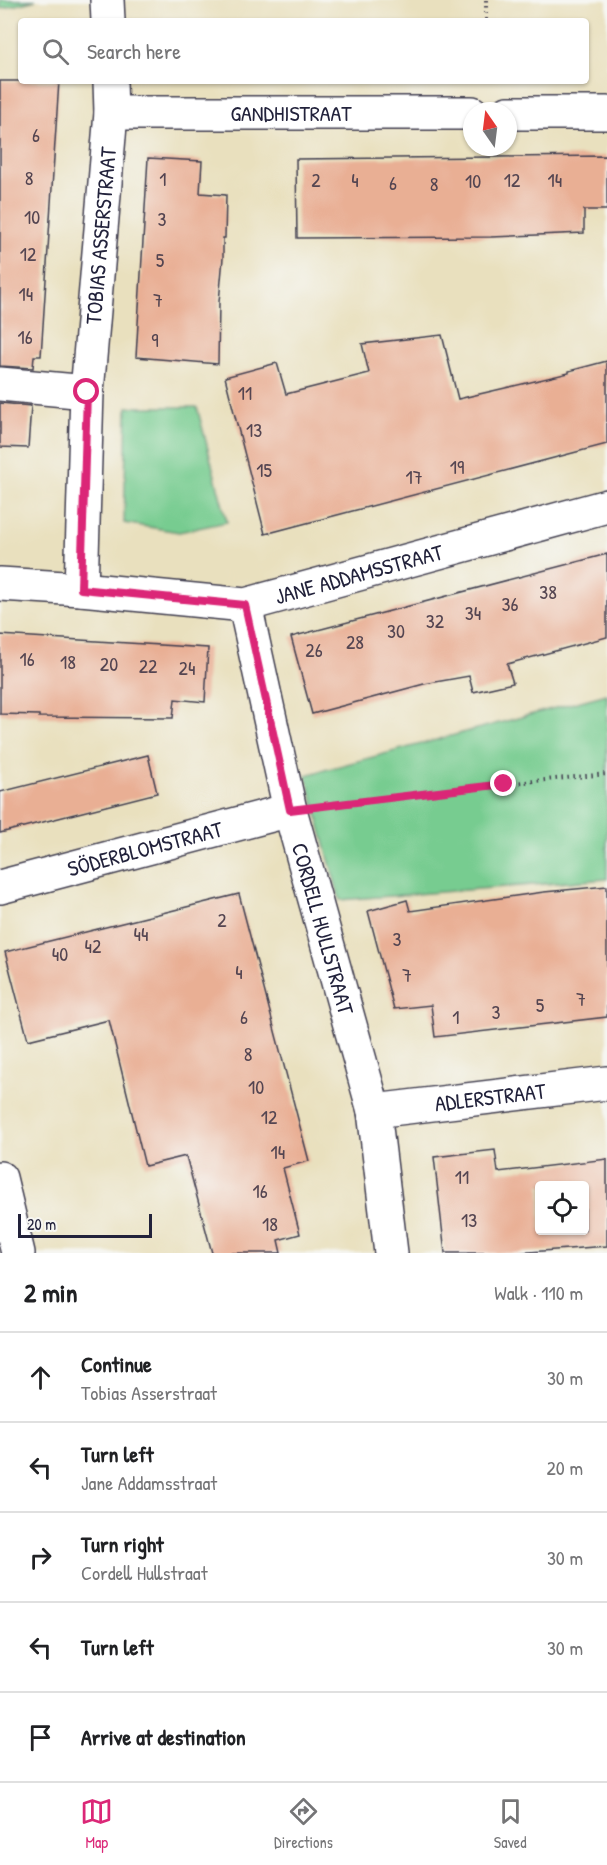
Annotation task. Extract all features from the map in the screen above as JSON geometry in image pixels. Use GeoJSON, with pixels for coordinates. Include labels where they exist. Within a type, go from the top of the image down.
{"type":"FeatureCollection","features":[{"type":"Feature","properties":{"kind":"street"},"geometry":{"type":"LineString","coordinates":[[107,0],[108,18]]}},
{"type":"Feature","properties":{"kind":"street","name":"TOBIAS ASSERSTRAAT"},"geometry":{"type":"LineString","coordinates":[[81,589],[87,392],[111,113],[110,84]]}},
{"type":"Feature","properties":{"kind":"street","name":"GANDHISTRAAT"},"geometry":{"type":"LineString","coordinates":[[111,113],[463,113]]}},
{"type":"Feature","properties":{"kind":"street"},"geometry":{"type":"LineString","coordinates":[[517,113],[607,113]]}},
{"type":"Feature","properties":{"kind":"street"},"geometry":{"type":"LineString","coordinates":[[0,384],[87,392]]}},
{"type":"Feature","properties":{"kind":"street","name":"JANE ADDAMSSTRAAT"},"geometry":{"type":"LineString","coordinates":[[0,584],[81,589],[245,605],[607,506]]}},
{"type":"Feature","properties":{"kind":"street","name":"CORDELL HULLSTRAAT"},"geometry":{"type":"LineString","coordinates":[[245,605],[290,810],[374,1111],[391,1253]]}},
{"type":"Feature","properties":{"kind":"street","name":"SÖDERBLOMSTRAAT"},"geometry":{"type":"LineString","coordinates":[[0,887],[290,810]]}},
{"type":"Feature","properties":{"kind":"street","name":"ADLERSTRAAT"},"geometry":{"type":"LineString","coordinates":[[374,1111],[607,1083]]}},
{"type":"Feature","properties":{"kind":"street"},"geometry":{"type":"LineString","coordinates":[[0,1178],[18,1253]]}},
{"type":"Feature","properties":{"kind":"path"},"geometry":{"type":"LineString","coordinates":[[486,0],[486,18]]}},
{"type":"Feature","properties":{"kind":"path"},"geometry":{"type":"LineString","coordinates":[[290,810],[607,774]]}},
{"type":"Feature","properties":{"kind":"green space"},"geometry":{"type":"Polygon","coordinates":[[[0,0],[36,0],[0,9],[0,0]]]}},
{"type":"Feature","properties":{"kind":"green space"},"geometry":{"type":"Polygon","coordinates":[[[127,407],[197,407],[227,522],[179,532],[124,523],[127,407]]]}},
{"type":"Feature","properties":{"kind":"green space"},"geometry":{"type":"Polygon","coordinates":[[[607,694],[607,879],[340,900],[306,775],[607,694]]]}},
{"type":"Feature","properties":{"kind":"building"},"geometry":{"type":"Polygon","coordinates":[[[0,81],[18,81],[18,84],[59,84],[41,356],[34,356],[33,368],[0,366],[0,81]]]}},
{"type":"Feature","properties":{"kind":"building"},"geometry":{"type":"Polygon","coordinates":[[[607,156],[607,210],[584,210],[584,233],[491,237],[297,238],[296,159],[607,156]]]}},
{"type":"Feature","properties":{"kind":"building"},"geometry":{"type":"Polygon","coordinates":[[[148,158],[202,161],[200,193],[226,195],[225,238],[223,238],[219,302],[218,364],[136,357],[148,158]]]}},
{"type":"Feature","properties":{"kind":"building"},"geometry":{"type":"Polygon","coordinates":[[[442,335],[458,399],[569,373],[569,371],[607,361],[607,444],[265,534],[225,377],[277,363],[286,394],[369,373],[362,344],[442,335]]]}},
{"type":"Feature","properties":{"kind":"building"},"geometry":{"type":"Polygon","coordinates":[[[0,403],[31,406],[28,448],[0,447],[0,403]]]}},
{"type":"Feature","properties":{"kind":"building"},"geometry":{"type":"Polygon","coordinates":[[[607,554],[607,637],[507,664],[513,683],[473,692],[469,676],[424,684],[312,714],[291,637],[607,554]]]}},
{"type":"Feature","properties":{"kind":"building"},"geometry":{"type":"Polygon","coordinates":[[[0,635],[208,648],[205,702],[175,699],[173,718],[39,717],[39,715],[0,714],[0,635]]]}},
{"type":"Feature","properties":{"kind":"building"},"geometry":{"type":"Polygon","coordinates":[[[148,755],[157,793],[0,833],[0,792],[148,755]]]}},
{"type":"Feature","properties":{"kind":"building"},"geometry":{"type":"Polygon","coordinates":[[[607,886],[607,1017],[435,1037],[431,1005],[394,1009],[368,911],[407,900],[410,911],[544,892],[607,886]]]}},
{"type":"Feature","properties":{"kind":"building"},"geometry":{"type":"Polygon","coordinates":[[[239,894],[309,1161],[283,1168],[300,1234],[278,1240],[281,1253],[212,1253],[186,1156],[145,1166],[109,1020],[28,1040],[5,952],[239,894]]]}},
{"type":"Feature","properties":{"kind":"building"},"geometry":{"type":"Polygon","coordinates":[[[495,1150],[498,1172],[607,1159],[607,1246],[516,1253],[445,1253],[434,1157],[495,1150]]]}},
{"type":"Feature","properties":{"kind":"route"},"geometry":{"type":"LineString","coordinates":[[87,392],[81,589],[245,605],[290,810],[504,784]]}}]}
